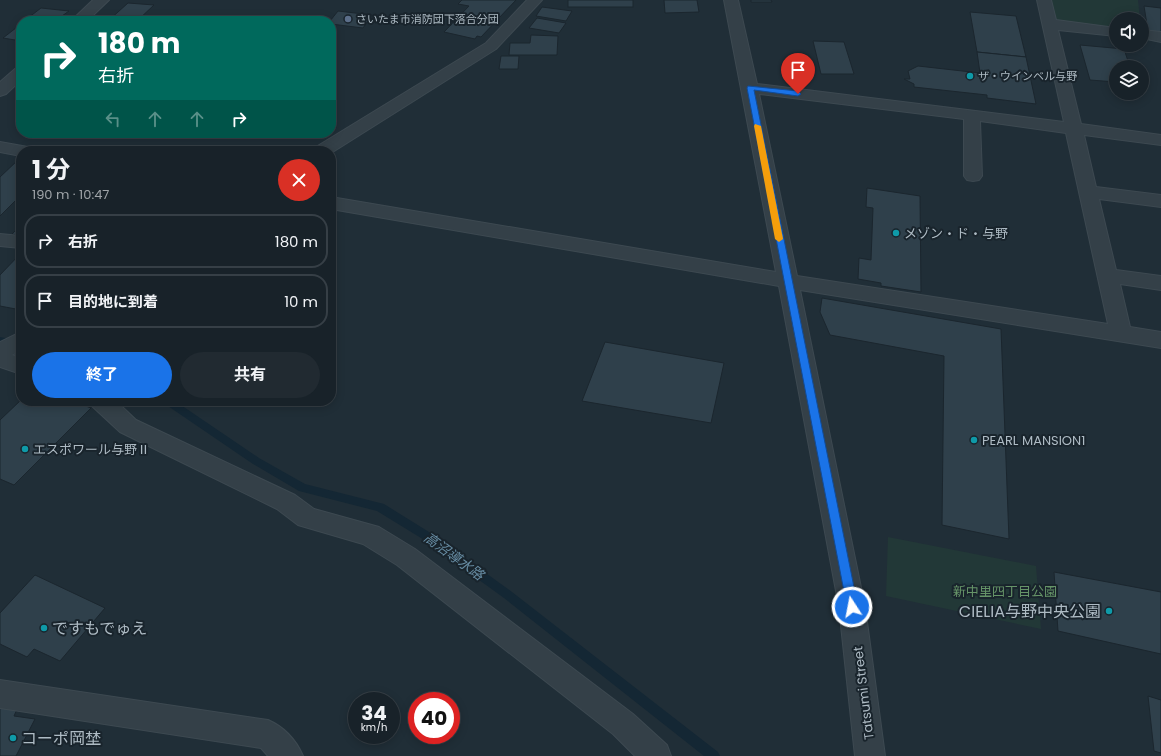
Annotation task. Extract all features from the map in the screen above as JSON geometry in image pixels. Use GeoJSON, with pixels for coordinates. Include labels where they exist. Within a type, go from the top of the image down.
{"type":"FeatureCollection","features":[{"type":"Feature","properties":{"kind":"street"},"geometry":{"type":"LineString","coordinates":[[84,16],[102,0]]}},
{"type":"Feature","properties":{"kind":"street"},"geometry":{"type":"LineString","coordinates":[[330,146],[491,46],[535,0]]}},
{"type":"Feature","properties":{"kind":"street","name":"Tatsumi Street"},"geometry":{"type":"LineString","coordinates":[[732,0],[852,607],[870,756]]}},
{"type":"Feature","properties":{"kind":"street"},"geometry":{"type":"LineString","coordinates":[[1044,0],[1121,333]]}},
{"type":"Feature","properties":{"kind":"street"},"geometry":{"type":"LineString","coordinates":[[1050,24],[1109,31]]}},
{"type":"Feature","properties":{"kind":"street"},"geometry":{"type":"LineString","coordinates":[[1149,35],[1161,37]]}},
{"type":"Feature","properties":{"kind":"street"},"geometry":{"type":"LineString","coordinates":[[0,91],[16,77]]}},
{"type":"Feature","properties":{"kind":"street"},"geometry":{"type":"LineString","coordinates":[[750,88],[1161,140]]}},
{"type":"Feature","properties":{"kind":"street"},"geometry":{"type":"LineString","coordinates":[[972,115],[973,176]]}},
{"type":"Feature","properties":{"kind":"street"},"geometry":{"type":"LineString","coordinates":[[0,147],[16,150]]}},
{"type":"Feature","properties":{"kind":"street"},"geometry":{"type":"LineString","coordinates":[[1088,192],[1161,202]]}},
{"type":"Feature","properties":{"kind":"street"},"geometry":{"type":"LineString","coordinates":[[336,204],[787,281],[1161,340]]}},
{"type":"Feature","properties":{"kind":"street"},"geometry":{"type":"LineString","coordinates":[[0,240],[16,242]]}},
{"type":"Feature","properties":{"kind":"street"},"geometry":{"type":"LineString","coordinates":[[1107,275],[1161,283]]}},
{"type":"Feature","properties":{"kind":"street"},"geometry":{"type":"LineString","coordinates":[[16,343],[0,354],[16,363]]}},
{"type":"Feature","properties":{"kind":"street"},"geometry":{"type":"LineString","coordinates":[[106,406],[128,426],[286,502],[307,518],[370,535],[406,557],[623,724],[656,756]]}},
{"type":"Feature","properties":{"kind":"street"},"geometry":{"type":"LineString","coordinates":[[0,694],[268,735],[288,756]]}},
{"type":"Feature","properties":{"kind":"green space"},"geometry":{"type":"Polygon","coordinates":[[[1050,0],[1138,0],[1139,12],[1109,12],[1109,27],[1054,21],[1050,0]]]}},
{"type":"Feature","properties":{"kind":"green space","name":"新中里四丁目公園"},"geometry":{"type":"Polygon","coordinates":[[[888,537],[1036,566],[1041,629],[886,596],[888,537]]]}},
{"type":"Feature","properties":{"kind":"building"},"geometry":{"type":"Polygon","coordinates":[[[462,0],[516,0],[481,37],[477,36],[475,39],[444,32],[469,6],[458,4],[462,0]]]}},
{"type":"Feature","properties":{"kind":"building"},"geometry":{"type":"Polygon","coordinates":[[[568,0],[633,0],[633,7],[568,7],[568,0]]]}},
{"type":"Feature","properties":{"kind":"building"},"geometry":{"type":"Polygon","coordinates":[[[664,0],[697,0],[699,12],[665,13],[664,0]]]}},
{"type":"Feature","properties":{"kind":"building"},"geometry":{"type":"Polygon","coordinates":[[[751,0],[771,0],[772,2],[751,2],[751,0]]]}},
{"type":"Feature","properties":{"kind":"building"},"geometry":{"type":"Polygon","coordinates":[[[128,3],[154,5],[142,16],[114,16],[128,3]]]}},
{"type":"Feature","properties":{"kind":"building"},"geometry":{"type":"Polygon","coordinates":[[[1144,6],[1161,8],[1161,33],[1149,31],[1149,12],[1145,12],[1144,6]]]}},
{"type":"Feature","properties":{"kind":"building"},"geometry":{"type":"Polygon","coordinates":[[[542,7],[572,11],[566,21],[536,16],[542,7]]]}},
{"type":"Feature","properties":{"kind":"building"},"geometry":{"type":"Polygon","coordinates":[[[41,8],[69,11],[62,16],[31,16],[41,8]]]}},
{"type":"Feature","properties":{"kind":"building"},"geometry":{"type":"Polygon","coordinates":[[[338,11],[372,15],[363,28],[336,25],[336,16],[334,16],[338,11]]]}},
{"type":"Feature","properties":{"kind":"building"},"geometry":{"type":"Polygon","coordinates":[[[970,12],[1016,16],[1026,57],[977,52],[970,12]]]}},
{"type":"Feature","properties":{"kind":"building"},"geometry":{"type":"Polygon","coordinates":[[[537,18],[566,23],[559,33],[529,28],[537,18]]]}},
{"type":"Feature","properties":{"kind":"building"},"geometry":{"type":"Polygon","coordinates":[[[16,28],[16,40],[3,38],[16,28]]]}},
{"type":"Feature","properties":{"kind":"building"},"geometry":{"type":"Polygon","coordinates":[[[531,35],[558,36],[557,55],[509,55],[510,43],[530,43],[531,35]]]}},
{"type":"Feature","properties":{"kind":"building"},"geometry":{"type":"Polygon","coordinates":[[[813,41],[844,42],[854,74],[821,74],[813,41]]]}},
{"type":"Feature","properties":{"kind":"building"},"geometry":{"type":"Polygon","coordinates":[[[1080,45],[1109,48],[1109,52],[1125,52],[1128,60],[1109,60],[1109,81],[1090,80],[1080,45]]]}},
{"type":"Feature","properties":{"kind":"building","name":"ザ・ウインベル与野"},"geometry":{"type":"Polygon","coordinates":[[[977,52],[1026,57],[1036,104],[987,98],[987,95],[914,87],[914,84],[904,79],[910,79],[908,71],[918,66],[980,73],[977,52]]]}},
{"type":"Feature","properties":{"kind":"building"},"geometry":{"type":"Polygon","coordinates":[[[501,56],[519,56],[518,69],[499,69],[501,56]]]}},
{"type":"Feature","properties":{"kind":"building"},"geometry":{"type":"Polygon","coordinates":[[[16,162],[16,200],[0,216],[0,177],[16,162]]]}},
{"type":"Feature","properties":{"kind":"building","name":"メゾン・ド・与野"},"geometry":{"type":"Polygon","coordinates":[[[867,188],[920,196],[921,292],[881,286],[881,283],[858,279],[859,258],[871,260],[873,208],[866,207],[867,188]]]}},
{"type":"Feature","properties":{"kind":"building"},"geometry":{"type":"Polygon","coordinates":[[[16,258],[16,309],[0,306],[0,275],[16,258]]]}},
{"type":"Feature","properties":{"kind":"building","name":"PEARL MANSION1"},"geometry":{"type":"Polygon","coordinates":[[[822,298],[1001,329],[1009,539],[942,525],[944,356],[830,335],[820,312],[822,298]]]}},
{"type":"Feature","properties":{"kind":"building"},"geometry":{"type":"Polygon","coordinates":[[[605,342],[724,363],[711,423],[582,401],[605,342]]]}},
{"type":"Feature","properties":{"kind":"building","name":"エスポワール与野Ⅱ"},"geometry":{"type":"Polygon","coordinates":[[[16,405],[16,406],[86,406],[91,408],[14,485],[0,479],[0,420],[16,405]]]}},
{"type":"Feature","properties":{"kind":"building","name":"CIELIA与野中央公園"},"geometry":{"type":"Polygon","coordinates":[[[1054,572],[1161,592],[1161,654],[1058,631],[1054,572]]]}},
{"type":"Feature","properties":{"kind":"building","name":"ですもでゅえ"},"geometry":{"type":"Polygon","coordinates":[[[35,575],[105,608],[60,661],[34,649],[27,657],[0,644],[0,613],[35,575]]]}},
{"type":"Feature","properties":{"kind":"building"},"geometry":{"type":"Polygon","coordinates":[[[1148,696],[1161,700],[1161,753],[1154,751],[1148,696]]]}},
{"type":"Feature","properties":{"kind":"building","name":"コーポ岡埜"},"geometry":{"type":"Polygon","coordinates":[[[0,705],[18,707],[14,716],[35,719],[16,756],[0,756],[0,705]]]}},
{"type":"Feature","properties":{"kind":"waterway","name":"高沼導水路"},"geometry":{"type":"LineString","coordinates":[[0,340],[16,343]]}},
{"type":"Feature","properties":{"kind":"waterway","name":"高沼導水路"},"geometry":{"type":"LineString","coordinates":[[175,406],[256,461],[303,488],[380,507],[425,535],[508,595],[714,756]]}},
{"type":"Feature","properties":{"kind":"slow traffic"},"geometry":{"type":"LineString","coordinates":[[758,126],[779,239]]}},
{"type":"Feature","properties":{"kind":"place","name":"さいたま市消防団下落合分団"},"geometry":{"type":"Point","coordinates":[348,19]}},
{"type":"Feature","properties":{"kind":"place","name":"ザ・ウインベル与野"},"geometry":{"type":"Point","coordinates":[970,76]}},
{"type":"Feature","properties":{"kind":"place","name":"メゾン・ド・与野"},"geometry":{"type":"Point","coordinates":[896,233]}},
{"type":"Feature","properties":{"kind":"place","name":"PEARL MANSION1"},"geometry":{"type":"Point","coordinates":[974,440]}},
{"type":"Feature","properties":{"kind":"place","name":"エスポワール与野Ⅱ"},"geometry":{"type":"Point","coordinates":[25,449]}},
{"type":"Feature","properties":{"kind":"place","name":"CIELIA与野中央公園"},"geometry":{"type":"Point","coordinates":[1109,611]}},
{"type":"Feature","properties":{"kind":"place","name":"ですもでゅえ"},"geometry":{"type":"Point","coordinates":[44,628]}},
{"type":"Feature","properties":{"kind":"place","name":"コーポ岡埜"},"geometry":{"type":"Point","coordinates":[13,738]}},
{"type":"Feature","properties":{"kind":"route"},"geometry":{"type":"LineString","coordinates":[[798,94],[750,88],[852,607]]}}]}
